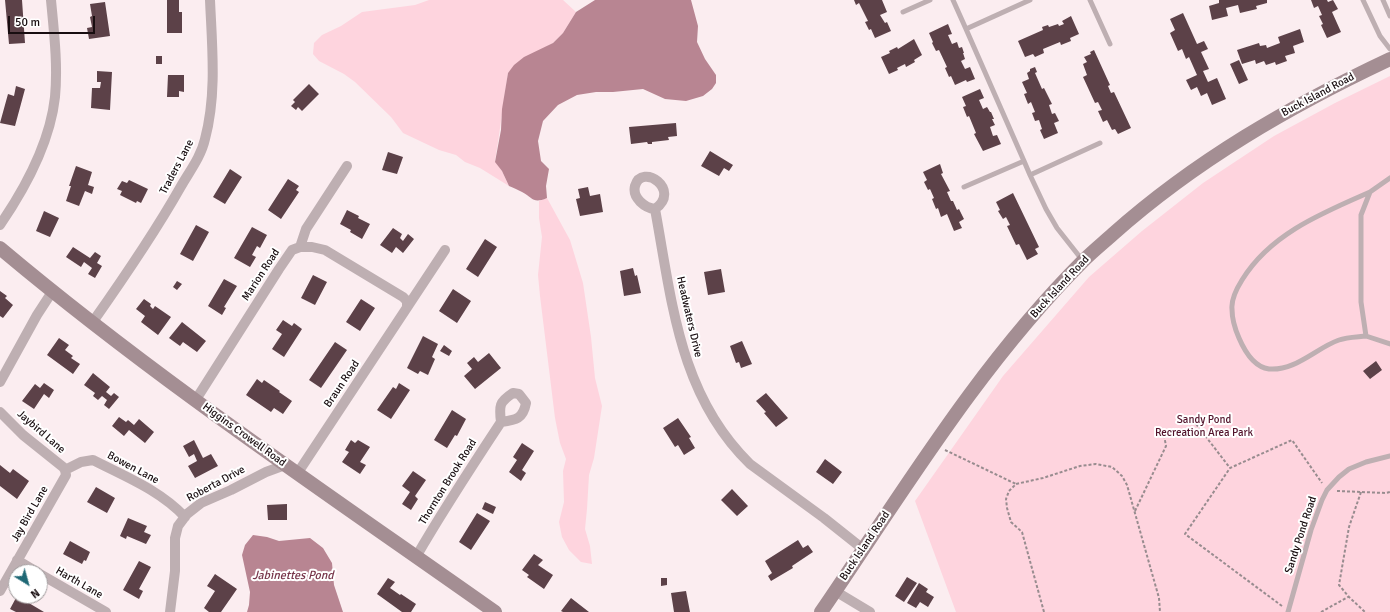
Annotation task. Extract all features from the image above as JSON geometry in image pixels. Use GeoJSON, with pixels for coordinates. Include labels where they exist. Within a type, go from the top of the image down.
{"type":"FeatureCollection","features":[{"type":"Feature","properties":{"kind":"main road","name":"Buck Island Road"},"geometry":{"type":"LineString","coordinates":[[821,612],[934,444],[1007,346],[1083,261],[1148,204],[1236,142],[1308,99],[1390,59]]}},
{"type":"Feature","properties":{"kind":"main road","name":"Higgins Crowell Road"},"geometry":{"type":"LineString","coordinates":[[0,248],[52,292],[195,401],[285,466],[495,612]]}},
{"type":"Feature","properties":{"kind":"street"},"geometry":{"type":"LineString","coordinates":[[0,225],[34,166],[45,140],[51,120],[55,97],[56,70],[51,0]]}},
{"type":"Feature","properties":{"kind":"street","name":"Traders Lane"},"geometry":{"type":"LineString","coordinates":[[92,323],[170,206],[201,152],[205,140],[212,101],[213,70],[210,0]]}},
{"type":"Feature","properties":{"kind":"street"},"geometry":{"type":"LineString","coordinates":[[347,166],[306,229],[300,247],[312,247],[325,250],[403,297],[407,301],[407,307]]}},
{"type":"Feature","properties":{"kind":"street","name":"Headwaters Drive"},"geometry":{"type":"LineString","coordinates":[[655,209],[677,327],[684,354],[702,398],[712,416],[724,434],[750,464],[863,548]]}},
{"type":"Feature","properties":{"kind":"street","name":"Marion Road"},"geometry":{"type":"LineString","coordinates":[[195,401],[279,269],[292,250],[300,247]]}},
{"type":"Feature","properties":{"kind":"street","name":"Braun Road"},"geometry":{"type":"LineString","coordinates":[[297,474],[391,334],[445,250]]}},
{"type":"Feature","properties":{"kind":"street"},"geometry":{"type":"LineString","coordinates":[[0,382],[37,315],[52,292]]}},
{"type":"Feature","properties":{"kind":"street","name":"Jaybird Lane"},"geometry":{"type":"LineString","coordinates":[[0,412],[23,435],[65,470]]}},
{"type":"Feature","properties":{"kind":"street","name":"Thornton Brook Road"},"geometry":{"type":"LineString","coordinates":[[416,557],[462,479],[501,422]]}},
{"type":"Feature","properties":{"kind":"street","name":"Bowen Lane"},"geometry":{"type":"LineString","coordinates":[[65,470],[81,462],[93,460],[161,496],[185,517]]}},
{"type":"Feature","properties":{"kind":"street","name":"Roberta Drive"},"geometry":{"type":"LineString","coordinates":[[170,612],[175,571],[175,538],[178,526],[187,514],[201,503],[266,472],[285,466]]}},
{"type":"Feature","properties":{"kind":"street","name":"Jay Bird Lane"},"geometry":{"type":"LineString","coordinates":[[0,591],[66,475],[65,470]]}},
{"type":"Feature","properties":{"kind":"street"},"geometry":{"type":"LineString","coordinates":[[17,560],[24,564]]}},
{"type":"Feature","properties":{"kind":"street","name":"Harth Lane"},"geometry":{"type":"LineString","coordinates":[[48,579],[106,612]]}},
{"type":"Feature","properties":{"kind":"street"},"geometry":{"type":"LineString","coordinates":[[835,591],[870,612]]}},
{"type":"Feature","properties":{"kind":"lane"},"geometry":{"type":"LineString","coordinates":[[903,12],[930,0]]}},
{"type":"Feature","properties":{"kind":"lane"},"geometry":{"type":"LineString","coordinates":[[953,0],[1046,209],[1057,228],[1083,261]]}},
{"type":"Feature","properties":{"kind":"lane"},"geometry":{"type":"LineString","coordinates":[[966,29],[1030,0]]}},
{"type":"Feature","properties":{"kind":"lane"},"geometry":{"type":"LineString","coordinates":[[1090,0],[1110,44]]}},
{"type":"Feature","properties":{"kind":"lane"},"geometry":{"type":"LineString","coordinates":[[1363,0],[1380,36],[1390,49]]}},
{"type":"Feature","properties":{"kind":"lane"},"geometry":{"type":"LineString","coordinates":[[1384,0],[1390,16]]}},
{"type":"Feature","properties":{"kind":"lane"},"geometry":{"type":"LineString","coordinates":[[1030,175],[1100,143]]}},
{"type":"Feature","properties":{"kind":"lane"},"geometry":{"type":"LineString","coordinates":[[964,187],[1024,161]]}},
{"type":"Feature","properties":{"kind":"lane"},"geometry":{"type":"LineString","coordinates":[[1390,178],[1370,192],[1305,222],[1284,236],[1249,268],[1234,296],[1231,308],[1234,328],[1240,342],[1257,366],[1270,369],[1294,364],[1340,340],[1366,336],[1390,344]]}},
{"type":"Feature","properties":{"kind":"lane"},"geometry":{"type":"LineString","coordinates":[[1366,336],[1361,302],[1361,215],[1370,192]]}},
{"type":"Feature","properties":{"kind":"lane","name":"Sandy Pond Road"},"geometry":{"type":"LineString","coordinates":[[1288,611],[1311,530],[1327,490],[1349,469],[1366,462],[1390,456]]}},
{"type":"Feature","properties":{"kind":"path"},"geometry":{"type":"LineString","coordinates":[[1190,416],[1230,468]]}},
{"type":"Feature","properties":{"kind":"path"},"geometry":{"type":"LineString","coordinates":[[1135,511],[1166,446],[1164,435]]}},
{"type":"Feature","properties":{"kind":"path"},"geometry":{"type":"LineString","coordinates":[[1288,611],[1185,534],[1230,468],[1292,440],[1327,490],[1390,492]]}},
{"type":"Feature","properties":{"kind":"path"},"geometry":{"type":"LineString","coordinates":[[934,444],[1016,484]]}},
{"type":"Feature","properties":{"kind":"path"},"geometry":{"type":"LineString","coordinates":[[1044,612],[1022,532],[1011,522],[1006,500],[1009,491],[1016,484],[1043,478],[1080,466],[1096,464],[1112,467],[1122,476],[1127,485],[1159,598],[1160,612]]}},
{"type":"Feature","properties":{"kind":"path"},"geometry":{"type":"LineString","coordinates":[[1361,492],[1349,527],[1339,585],[1365,612]]}},
{"type":"Feature","properties":{"kind":"path"},"geometry":{"type":"LineString","coordinates":[[1321,612],[1349,597]]}},
{"type":"Feature","properties":{"kind":"green space"},"geometry":{"type":"Polygon","coordinates":[[[429,0],[563,0],[576,12],[563,33],[553,43],[508,73],[495,161],[502,171],[509,186],[480,168],[465,162],[456,155],[439,150],[403,133],[391,117],[355,82],[344,74],[319,61],[313,54],[314,43],[322,35],[341,26],[362,12],[415,5],[429,0]]]}},
{"type":"Feature","properties":{"kind":"green space","name":"Sandy Pond Recreation Area Park"},"geometry":{"type":"Polygon","coordinates":[[[1390,76],[1390,612],[956,612],[915,501],[1003,376],[1089,277],[1142,231],[1203,183],[1274,136],[1335,103],[1390,76]]]}},
{"type":"Feature","properties":{"kind":"green space"},"geometry":{"type":"Polygon","coordinates":[[[547,198],[570,240],[583,283],[595,378],[602,406],[594,458],[589,475],[585,529],[590,546],[592,564],[581,562],[569,550],[562,537],[559,522],[564,502],[563,471],[566,459],[560,443],[555,418],[538,275],[542,237],[539,218],[539,201],[547,198]]]}},
{"type":"Feature","properties":{"kind":"water"},"geometry":{"type":"Polygon","coordinates":[[[595,0],[691,0],[698,26],[697,42],[705,59],[716,75],[716,83],[712,89],[703,96],[686,101],[665,99],[643,89],[596,92],[577,95],[558,105],[543,121],[538,141],[541,161],[549,169],[546,186],[547,198],[536,200],[509,186],[502,171],[495,162],[501,130],[502,109],[508,73],[514,65],[524,57],[553,43],[563,33],[576,12],[595,0]]]}},
{"type":"Feature","properties":{"kind":"water","name":"Jabinettes Pond"},"geometry":{"type":"Polygon","coordinates":[[[253,535],[279,541],[310,538],[323,548],[332,563],[334,585],[343,612],[247,612],[250,592],[242,555],[245,545],[253,535]]]}},
{"type":"Feature","properties":{"kind":"building"},"geometry":{"type":"Polygon","coordinates":[[[5,0],[22,0],[25,43],[9,44],[5,0]]]}},
{"type":"Feature","properties":{"kind":"building"},"geometry":{"type":"Polygon","coordinates":[[[167,0],[179,0],[179,12],[182,12],[182,33],[167,33],[167,0]]]}},
{"type":"Feature","properties":{"kind":"building"},"geometry":{"type":"Polygon","coordinates":[[[854,0],[882,0],[887,12],[880,15],[885,23],[887,22],[891,31],[875,38],[871,29],[869,30],[865,22],[868,21],[859,3],[856,5],[854,0]]]}},
{"type":"Feature","properties":{"kind":"building"},"geometry":{"type":"Polygon","coordinates":[[[1219,0],[1267,0],[1267,3],[1256,6],[1257,9],[1240,13],[1238,5],[1226,8],[1228,16],[1212,20],[1209,6],[1219,3],[1219,0]]]}},
{"type":"Feature","properties":{"kind":"building"},"geometry":{"type":"Polygon","coordinates":[[[1311,0],[1327,0],[1328,2],[1333,0],[1338,9],[1332,12],[1341,32],[1327,38],[1319,16],[1322,15],[1318,6],[1314,8],[1311,0]]]}},
{"type":"Feature","properties":{"kind":"building"},"geometry":{"type":"Polygon","coordinates":[[[105,2],[110,36],[89,39],[87,28],[92,27],[90,4],[105,2]]]}},
{"type":"Feature","properties":{"kind":"building"},"geometry":{"type":"Polygon","coordinates":[[[1183,13],[1197,44],[1204,41],[1208,49],[1201,52],[1209,69],[1203,71],[1208,82],[1217,78],[1226,99],[1212,105],[1207,93],[1201,96],[1197,87],[1191,90],[1186,80],[1197,75],[1189,57],[1186,59],[1182,49],[1178,51],[1170,33],[1175,30],[1170,19],[1183,13]]]}},
{"type":"Feature","properties":{"kind":"building"},"geometry":{"type":"Polygon","coordinates":[[[1071,16],[1079,34],[1070,38],[1071,41],[1061,45],[1060,42],[1043,49],[1044,53],[1035,57],[1033,54],[1025,57],[1018,41],[1043,30],[1042,27],[1048,25],[1049,27],[1058,24],[1059,26],[1064,24],[1062,21],[1071,16]]]}},
{"type":"Feature","properties":{"kind":"building"},"geometry":{"type":"Polygon","coordinates":[[[948,24],[952,34],[948,35],[952,44],[957,42],[959,48],[962,47],[965,59],[961,61],[965,69],[970,67],[975,79],[967,82],[966,80],[955,85],[951,76],[949,77],[945,68],[947,67],[939,50],[936,51],[932,43],[933,42],[929,33],[948,24]]]}},
{"type":"Feature","properties":{"kind":"building"},"geometry":{"type":"Polygon","coordinates":[[[1300,29],[1304,42],[1293,46],[1295,53],[1285,56],[1287,61],[1276,65],[1275,62],[1266,65],[1264,61],[1256,64],[1255,60],[1242,64],[1237,50],[1259,43],[1260,46],[1266,45],[1267,48],[1280,43],[1278,37],[1300,29]]]}},
{"type":"Feature","properties":{"kind":"building"},"geometry":{"type":"Polygon","coordinates":[[[914,39],[922,55],[914,60],[915,62],[906,67],[905,64],[897,68],[898,70],[889,74],[881,57],[890,53],[889,51],[897,47],[898,49],[914,39]]]}},
{"type":"Feature","properties":{"kind":"building"},"geometry":{"type":"Polygon","coordinates":[[[1094,50],[1110,85],[1108,86],[1111,93],[1114,92],[1131,128],[1118,134],[1115,129],[1112,130],[1107,120],[1103,122],[1098,111],[1102,110],[1098,102],[1095,103],[1083,77],[1087,75],[1083,64],[1087,62],[1084,57],[1091,54],[1090,52],[1094,50]]]}},
{"type":"Feature","properties":{"kind":"building"},"geometry":{"type":"Polygon","coordinates":[[[156,56],[162,56],[162,64],[156,64],[156,56]]]}},
{"type":"Feature","properties":{"kind":"building"},"geometry":{"type":"Polygon","coordinates":[[[1239,60],[1248,80],[1239,84],[1230,64],[1239,60]]]}},
{"type":"Feature","properties":{"kind":"building"},"geometry":{"type":"Polygon","coordinates":[[[1035,67],[1037,72],[1035,73],[1042,89],[1044,88],[1052,104],[1049,105],[1052,114],[1055,113],[1059,121],[1054,123],[1058,133],[1044,139],[1040,130],[1042,129],[1039,120],[1035,121],[1032,113],[1035,112],[1031,102],[1028,104],[1024,94],[1027,93],[1022,82],[1029,79],[1027,73],[1030,69],[1035,67]]]}},
{"type":"Feature","properties":{"kind":"building"},"geometry":{"type":"Polygon","coordinates":[[[97,71],[112,72],[110,110],[91,108],[92,88],[100,88],[101,82],[97,82],[97,71]]]}},
{"type":"Feature","properties":{"kind":"building"},"geometry":{"type":"Polygon","coordinates":[[[168,75],[184,75],[184,92],[179,91],[179,97],[167,97],[168,75]]]}},
{"type":"Feature","properties":{"kind":"building"},"geometry":{"type":"Polygon","coordinates":[[[309,84],[319,94],[302,111],[298,107],[296,110],[291,106],[295,102],[293,100],[309,84]]]}},
{"type":"Feature","properties":{"kind":"building"},"geometry":{"type":"Polygon","coordinates":[[[16,86],[25,89],[15,126],[0,123],[8,94],[14,96],[16,86]]]}},
{"type":"Feature","properties":{"kind":"building"},"geometry":{"type":"Polygon","coordinates":[[[980,89],[984,98],[979,100],[983,109],[987,107],[991,112],[995,125],[990,127],[993,136],[997,135],[1001,144],[983,151],[974,134],[976,133],[969,116],[967,117],[963,107],[966,106],[962,97],[980,89]]]}},
{"type":"Feature","properties":{"kind":"building"},"geometry":{"type":"Polygon","coordinates":[[[676,123],[677,136],[668,137],[669,140],[652,142],[652,144],[648,144],[647,142],[631,144],[629,127],[676,123]]]}},
{"type":"Feature","properties":{"kind":"building"},"geometry":{"type":"Polygon","coordinates":[[[710,151],[733,165],[729,171],[724,168],[719,176],[701,166],[710,151]]]}},
{"type":"Feature","properties":{"kind":"building"},"geometry":{"type":"Polygon","coordinates":[[[388,152],[403,157],[397,174],[382,170],[388,152]]]}},
{"type":"Feature","properties":{"kind":"building"},"geometry":{"type":"Polygon","coordinates":[[[940,164],[943,173],[941,174],[950,191],[947,192],[951,201],[953,201],[957,210],[959,209],[964,219],[959,222],[962,228],[954,231],[947,214],[941,217],[938,208],[936,209],[932,199],[934,198],[930,189],[928,190],[924,182],[927,180],[923,172],[940,164]]]}},
{"type":"Feature","properties":{"kind":"building"},"geometry":{"type":"Polygon","coordinates":[[[76,166],[92,172],[88,185],[94,187],[92,194],[85,191],[79,206],[66,201],[71,186],[69,186],[76,166]]]}},
{"type":"Feature","properties":{"kind":"building"},"geometry":{"type":"Polygon","coordinates":[[[230,169],[242,177],[225,204],[213,197],[230,169]]]}},
{"type":"Feature","properties":{"kind":"building"},"geometry":{"type":"Polygon","coordinates":[[[288,179],[299,186],[296,190],[299,192],[281,219],[268,210],[288,179]]]}},
{"type":"Feature","properties":{"kind":"building"},"geometry":{"type":"Polygon","coordinates":[[[129,180],[148,189],[141,203],[137,201],[136,203],[120,195],[122,191],[117,189],[122,181],[127,183],[129,180]]]}},
{"type":"Feature","properties":{"kind":"building"},"geometry":{"type":"Polygon","coordinates":[[[588,187],[590,196],[600,194],[603,212],[580,216],[576,199],[580,198],[578,189],[588,187]]]}},
{"type":"Feature","properties":{"kind":"building"},"geometry":{"type":"Polygon","coordinates":[[[1013,193],[1039,247],[1035,249],[1038,254],[1027,260],[1019,244],[1016,245],[1007,226],[1010,225],[1006,217],[1003,219],[998,211],[1000,210],[996,202],[1013,193]]]}},
{"type":"Feature","properties":{"kind":"building"},"geometry":{"type":"Polygon","coordinates":[[[347,210],[370,224],[362,239],[350,232],[351,230],[340,224],[347,210]]]}},
{"type":"Feature","properties":{"kind":"building"},"geometry":{"type":"Polygon","coordinates":[[[44,211],[59,218],[50,237],[36,231],[44,211]]]}},
{"type":"Feature","properties":{"kind":"building"},"geometry":{"type":"Polygon","coordinates":[[[196,225],[209,232],[193,261],[180,254],[196,225]]]}},
{"type":"Feature","properties":{"kind":"building"},"geometry":{"type":"Polygon","coordinates":[[[252,227],[267,235],[260,248],[257,246],[252,255],[256,257],[250,267],[234,258],[252,227]]]}},
{"type":"Feature","properties":{"kind":"building"},"geometry":{"type":"Polygon","coordinates":[[[393,228],[402,234],[400,238],[403,241],[408,234],[414,239],[403,253],[396,247],[392,253],[380,245],[393,228]]]}},
{"type":"Feature","properties":{"kind":"building"},"geometry":{"type":"Polygon","coordinates":[[[485,239],[497,247],[478,277],[466,269],[485,239]]]}},
{"type":"Feature","properties":{"kind":"building"},"geometry":{"type":"Polygon","coordinates":[[[73,247],[90,258],[95,252],[101,256],[97,263],[102,266],[95,278],[88,274],[92,268],[84,262],[81,267],[66,257],[73,247]]]}},
{"type":"Feature","properties":{"kind":"building"},"geometry":{"type":"Polygon","coordinates":[[[633,268],[635,276],[637,275],[641,293],[624,296],[620,271],[633,268]]]}},
{"type":"Feature","properties":{"kind":"building"},"geometry":{"type":"Polygon","coordinates":[[[721,269],[725,292],[708,295],[704,272],[721,269]]]}},
{"type":"Feature","properties":{"kind":"building"},"geometry":{"type":"Polygon","coordinates":[[[313,275],[327,282],[315,305],[301,298],[313,275]]]}},
{"type":"Feature","properties":{"kind":"building"},"geometry":{"type":"Polygon","coordinates":[[[224,279],[237,286],[224,307],[226,308],[222,315],[208,306],[224,279]]]}},
{"type":"Feature","properties":{"kind":"building"},"geometry":{"type":"Polygon","coordinates":[[[177,281],[182,284],[177,290],[173,287],[177,281]]]}},
{"type":"Feature","properties":{"kind":"building"},"geometry":{"type":"Polygon","coordinates":[[[453,289],[471,301],[457,323],[439,311],[453,289]]]}},
{"type":"Feature","properties":{"kind":"building"},"geometry":{"type":"Polygon","coordinates":[[[0,291],[7,296],[5,298],[13,305],[3,318],[0,316],[0,291]]]}},
{"type":"Feature","properties":{"kind":"building"},"geometry":{"type":"Polygon","coordinates":[[[144,299],[151,304],[150,306],[153,309],[155,306],[171,317],[158,335],[141,322],[145,316],[136,309],[144,299]]]}},
{"type":"Feature","properties":{"kind":"building"},"geometry":{"type":"Polygon","coordinates":[[[361,299],[375,308],[360,331],[346,322],[361,299]]]}},
{"type":"Feature","properties":{"kind":"building"},"geometry":{"type":"Polygon","coordinates":[[[283,320],[292,326],[294,323],[302,329],[284,357],[272,349],[282,334],[276,330],[283,320]]]}},
{"type":"Feature","properties":{"kind":"building"},"geometry":{"type":"Polygon","coordinates":[[[182,322],[206,341],[197,352],[183,342],[180,346],[169,338],[182,322]]]}},
{"type":"Feature","properties":{"kind":"building"},"geometry":{"type":"Polygon","coordinates":[[[423,336],[438,344],[432,357],[435,359],[428,375],[420,371],[418,374],[407,368],[423,336]]]}},
{"type":"Feature","properties":{"kind":"building"},"geometry":{"type":"Polygon","coordinates":[[[59,338],[69,345],[65,350],[73,356],[71,358],[80,364],[73,374],[47,355],[59,338]]]}},
{"type":"Feature","properties":{"kind":"building"},"geometry":{"type":"Polygon","coordinates":[[[742,341],[752,364],[741,368],[739,362],[736,363],[730,346],[742,341]]]}},
{"type":"Feature","properties":{"kind":"building"},"geometry":{"type":"Polygon","coordinates":[[[335,342],[347,350],[321,388],[309,380],[335,342]]]}},
{"type":"Feature","properties":{"kind":"building"},"geometry":{"type":"Polygon","coordinates":[[[444,345],[452,351],[449,356],[440,351],[444,345]]]}},
{"type":"Feature","properties":{"kind":"building"},"geometry":{"type":"Polygon","coordinates":[[[489,353],[501,368],[475,389],[464,376],[472,369],[467,363],[474,357],[478,362],[489,353]]]}},
{"type":"Feature","properties":{"kind":"building"},"geometry":{"type":"Polygon","coordinates":[[[1376,361],[1382,370],[1370,379],[1363,371],[1376,361]]]}},
{"type":"Feature","properties":{"kind":"building"},"geometry":{"type":"Polygon","coordinates":[[[93,373],[110,387],[106,392],[111,396],[114,393],[119,397],[109,409],[104,405],[107,400],[102,396],[98,400],[93,396],[95,393],[84,385],[93,373]]]}},
{"type":"Feature","properties":{"kind":"building"},"geometry":{"type":"Polygon","coordinates":[[[257,379],[262,383],[264,380],[292,401],[283,414],[274,408],[271,412],[246,395],[257,379]]]}},
{"type":"Feature","properties":{"kind":"building"},"geometry":{"type":"Polygon","coordinates":[[[44,383],[54,390],[49,398],[44,394],[34,409],[22,401],[35,384],[40,388],[44,383]]]}},
{"type":"Feature","properties":{"kind":"building"},"geometry":{"type":"Polygon","coordinates":[[[399,383],[410,390],[391,419],[377,410],[393,387],[396,389],[399,383]]]}},
{"type":"Feature","properties":{"kind":"building"},"geometry":{"type":"Polygon","coordinates":[[[766,393],[788,418],[776,427],[764,413],[766,412],[756,401],[766,393]]]}},
{"type":"Feature","properties":{"kind":"building"},"geometry":{"type":"Polygon","coordinates":[[[452,410],[466,419],[457,436],[455,435],[447,448],[434,440],[452,410]]]}},
{"type":"Feature","properties":{"kind":"building"},"geometry":{"type":"Polygon","coordinates":[[[119,417],[126,422],[128,420],[134,425],[139,419],[154,432],[145,443],[129,430],[124,436],[112,426],[119,417]]]}},
{"type":"Feature","properties":{"kind":"building"},"geometry":{"type":"Polygon","coordinates":[[[678,418],[691,437],[689,438],[695,448],[684,455],[678,445],[675,447],[663,428],[678,418]]]}},
{"type":"Feature","properties":{"kind":"building"},"geometry":{"type":"Polygon","coordinates":[[[194,440],[203,458],[211,454],[218,466],[195,478],[188,466],[197,461],[194,454],[189,457],[183,446],[194,440]]]}},
{"type":"Feature","properties":{"kind":"building"},"geometry":{"type":"Polygon","coordinates":[[[351,440],[355,443],[358,440],[370,447],[360,462],[366,465],[360,474],[342,462],[349,452],[345,450],[351,440]]]}},
{"type":"Feature","properties":{"kind":"building"},"geometry":{"type":"Polygon","coordinates":[[[522,443],[534,451],[522,470],[526,473],[521,481],[509,472],[517,460],[513,457],[522,443]]]}},
{"type":"Feature","properties":{"kind":"building"},"geometry":{"type":"Polygon","coordinates":[[[825,459],[842,472],[833,484],[816,472],[825,459]]]}},
{"type":"Feature","properties":{"kind":"building"},"geometry":{"type":"Polygon","coordinates":[[[0,465],[10,473],[13,469],[29,481],[17,499],[0,486],[0,465]]]}},
{"type":"Feature","properties":{"kind":"building"},"geometry":{"type":"Polygon","coordinates":[[[413,471],[426,480],[415,496],[418,499],[411,510],[402,504],[410,492],[402,486],[413,471]]]}},
{"type":"Feature","properties":{"kind":"building"},"geometry":{"type":"Polygon","coordinates":[[[96,487],[115,498],[107,513],[87,502],[96,487]]]}},
{"type":"Feature","properties":{"kind":"building"},"geometry":{"type":"Polygon","coordinates":[[[732,489],[748,506],[737,516],[721,500],[732,489]]]}},
{"type":"Feature","properties":{"kind":"building"},"geometry":{"type":"Polygon","coordinates":[[[485,502],[496,507],[493,514],[482,509],[485,502]]]}},
{"type":"Feature","properties":{"kind":"building"},"geometry":{"type":"Polygon","coordinates":[[[287,504],[287,520],[268,520],[267,505],[287,504]]]}},
{"type":"Feature","properties":{"kind":"building"},"geometry":{"type":"Polygon","coordinates":[[[477,513],[490,521],[471,550],[459,542],[477,513]]]}},
{"type":"Feature","properties":{"kind":"building"},"geometry":{"type":"Polygon","coordinates":[[[128,518],[147,526],[144,532],[151,535],[146,544],[127,536],[126,539],[120,536],[128,518]]]}},
{"type":"Feature","properties":{"kind":"building"},"geometry":{"type":"Polygon","coordinates":[[[798,540],[803,548],[808,545],[813,552],[792,566],[793,568],[771,581],[768,576],[772,573],[765,561],[798,540]]]}},
{"type":"Feature","properties":{"kind":"building"},"geometry":{"type":"Polygon","coordinates":[[[70,541],[90,552],[86,561],[84,560],[82,564],[63,554],[70,541]]]}},
{"type":"Feature","properties":{"kind":"building"},"geometry":{"type":"Polygon","coordinates":[[[534,554],[543,560],[538,565],[553,575],[544,589],[527,577],[529,575],[522,570],[534,554]]]}},
{"type":"Feature","properties":{"kind":"building"},"geometry":{"type":"Polygon","coordinates":[[[139,561],[151,567],[139,589],[143,591],[139,599],[123,590],[139,561]]]}},
{"type":"Feature","properties":{"kind":"building"},"geometry":{"type":"Polygon","coordinates":[[[215,574],[237,589],[221,612],[209,612],[204,608],[215,591],[207,586],[215,574]]]}},
{"type":"Feature","properties":{"kind":"building"},"geometry":{"type":"Polygon","coordinates":[[[907,577],[917,583],[904,602],[895,596],[907,577]]]}},
{"type":"Feature","properties":{"kind":"building"},"geometry":{"type":"Polygon","coordinates":[[[388,578],[395,582],[390,588],[416,604],[411,612],[402,612],[377,594],[388,578]]]}},
{"type":"Feature","properties":{"kind":"building"},"geometry":{"type":"Polygon","coordinates":[[[661,578],[667,578],[667,585],[661,586],[661,578]]]}},
{"type":"Feature","properties":{"kind":"building"},"geometry":{"type":"Polygon","coordinates":[[[919,583],[928,589],[926,592],[934,597],[928,607],[920,602],[916,608],[907,603],[919,583]]]}},
{"type":"Feature","properties":{"kind":"building"},"geometry":{"type":"Polygon","coordinates":[[[686,591],[690,612],[674,612],[671,593],[686,591]]]}},
{"type":"Feature","properties":{"kind":"building"},"geometry":{"type":"Polygon","coordinates":[[[571,598],[589,612],[561,611],[571,598]]]}},
{"type":"Feature","properties":{"kind":"building"},"geometry":{"type":"Polygon","coordinates":[[[13,604],[30,604],[44,612],[16,612],[10,609],[13,604]]]}}]}
